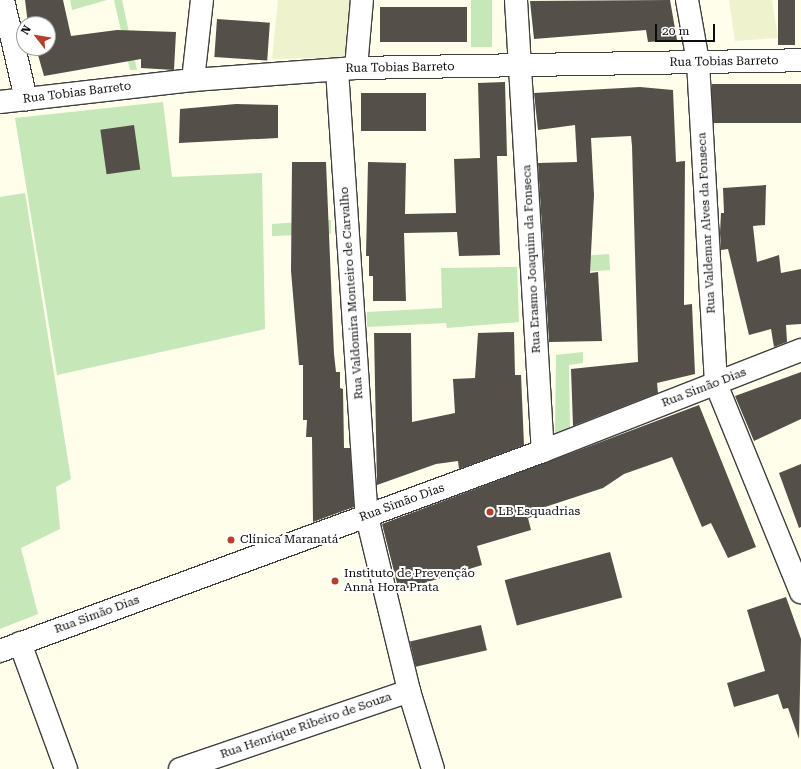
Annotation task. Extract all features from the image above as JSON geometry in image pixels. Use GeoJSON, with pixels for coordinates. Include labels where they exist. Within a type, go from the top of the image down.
{"type":"FeatureCollection","features":[{"type":"Feature","properties":{"kind":"street"},"geometry":{"type":"LineString","coordinates":[[3,0],[26,99]]}},
{"type":"Feature","properties":{"kind":"street"},"geometry":{"type":"LineString","coordinates":[[193,80],[202,0]]}},
{"type":"Feature","properties":{"kind":"street","name":"Rua Valdomira Monteiro de Carvalho"},"geometry":{"type":"LineString","coordinates":[[362,0],[346,69],[367,516],[409,691],[433,769]]}},
{"type":"Feature","properties":{"kind":"street","name":"Rua Erasmo Joaquim da Fonseca"},"geometry":{"type":"LineString","coordinates":[[516,0],[522,67],[543,451]]}},
{"type":"Feature","properties":{"kind":"street","name":"Rua Valdemar Alves da Fonseca"},"geometry":{"type":"LineString","coordinates":[[687,0],[698,62],[716,384],[801,592]]}},
{"type":"Feature","properties":{"kind":"street","name":"Rua Tobias Barreto"},"geometry":{"type":"LineString","coordinates":[[0,102],[193,80],[346,69],[522,67],[801,60]]}},
{"type":"Feature","properties":{"kind":"street","name":"Rua Simão Dias"},"geometry":{"type":"LineString","coordinates":[[0,651],[543,451],[801,350]]}},
{"type":"Feature","properties":{"kind":"street"},"geometry":{"type":"LineString","coordinates":[[20,643],[66,769]]}},
{"type":"Feature","properties":{"kind":"street","name":"Rua Henrique Ribeiro de Souza"},"geometry":{"type":"LineString","coordinates":[[180,769],[220,763],[409,691]]}},
{"type":"Feature","properties":{"kind":"green space"},"geometry":{"type":"Polygon","coordinates":[[[70,0],[107,0],[72,10],[70,0]]]}},
{"type":"Feature","properties":{"kind":"green space"},"geometry":{"type":"Polygon","coordinates":[[[114,0],[122,0],[137,70],[130,70],[114,0]]]}},
{"type":"Feature","properties":{"kind":"green space"},"geometry":{"type":"Polygon","coordinates":[[[278,0],[354,0],[349,57],[272,59],[278,0]]]}},
{"type":"Feature","properties":{"kind":"green space"},"geometry":{"type":"Polygon","coordinates":[[[471,0],[492,0],[492,47],[471,47],[471,0]]]}},
{"type":"Feature","properties":{"kind":"green space"},"geometry":{"type":"Polygon","coordinates":[[[729,0],[772,0],[778,38],[735,41],[729,0]]]}},
{"type":"Feature","properties":{"kind":"green space"},"geometry":{"type":"Polygon","coordinates":[[[163,102],[172,177],[262,173],[265,329],[57,375],[15,118],[163,102]]]}},
{"type":"Feature","properties":{"kind":"green space"},"geometry":{"type":"Polygon","coordinates":[[[25,193],[71,479],[56,487],[60,529],[21,548],[38,614],[0,629],[0,197],[25,193]]]}},
{"type":"Feature","properties":{"kind":"green space"},"geometry":{"type":"Polygon","coordinates":[[[331,220],[331,234],[272,236],[272,224],[331,220]]]}},
{"type":"Feature","properties":{"kind":"green space"},"geometry":{"type":"Polygon","coordinates":[[[609,254],[610,270],[541,275],[540,259],[609,254]]]}},
{"type":"Feature","properties":{"kind":"green space"},"geometry":{"type":"Polygon","coordinates":[[[517,267],[519,322],[447,328],[446,323],[367,327],[367,312],[442,308],[441,268],[517,267]]]}},
{"type":"Feature","properties":{"kind":"green space"},"geometry":{"type":"Polygon","coordinates":[[[583,352],[583,363],[569,365],[570,429],[555,436],[556,355],[583,352]]]}},
{"type":"Feature","properties":{"kind":"building"},"geometry":{"type":"Polygon","coordinates":[[[25,0],[63,0],[71,36],[117,30],[176,32],[174,70],[141,68],[141,59],[44,76],[38,56],[56,56],[56,16],[27,16],[25,0]]]}},
{"type":"Feature","properties":{"kind":"building"},"geometry":{"type":"Polygon","coordinates":[[[670,0],[677,40],[648,42],[646,30],[534,39],[530,1],[670,0]]]}},
{"type":"Feature","properties":{"kind":"building"},"geometry":{"type":"Polygon","coordinates":[[[778,0],[795,0],[795,45],[778,45],[778,0]]]}},
{"type":"Feature","properties":{"kind":"building"},"geometry":{"type":"Polygon","coordinates":[[[380,7],[467,7],[467,42],[380,42],[380,7]]]}},
{"type":"Feature","properties":{"kind":"building"},"geometry":{"type":"Polygon","coordinates":[[[217,19],[270,23],[267,61],[214,57],[217,19]]]}},
{"type":"Feature","properties":{"kind":"building"},"geometry":{"type":"Polygon","coordinates":[[[505,82],[507,156],[497,156],[500,255],[459,256],[457,232],[404,233],[406,301],[373,301],[373,276],[369,276],[369,256],[366,256],[368,162],[406,163],[405,214],[456,213],[454,159],[480,158],[478,83],[505,82]]]}},
{"type":"Feature","properties":{"kind":"building"},"geometry":{"type":"Polygon","coordinates":[[[712,84],[801,84],[801,123],[712,123],[712,84]]]}},
{"type":"Feature","properties":{"kind":"building"},"geometry":{"type":"Polygon","coordinates":[[[640,87],[673,90],[676,162],[685,161],[684,305],[692,304],[695,374],[657,383],[658,393],[573,426],[571,369],[638,362],[631,136],[591,138],[594,195],[590,273],[598,272],[602,341],[549,342],[538,163],[577,162],[575,125],[538,130],[534,93],[640,87]]]}},
{"type":"Feature","properties":{"kind":"building"},"geometry":{"type":"Polygon","coordinates":[[[361,93],[426,93],[426,131],[361,131],[361,93]]]}},
{"type":"Feature","properties":{"kind":"building"},"geometry":{"type":"Polygon","coordinates":[[[236,104],[278,105],[278,138],[179,143],[180,109],[236,104]]]}},
{"type":"Feature","properties":{"kind":"building"},"geometry":{"type":"Polygon","coordinates":[[[134,125],[140,170],[107,174],[100,130],[134,125]]]}},
{"type":"Feature","properties":{"kind":"building"},"geometry":{"type":"Polygon","coordinates":[[[292,162],[326,162],[334,354],[336,372],[340,372],[340,388],[343,389],[344,448],[350,448],[354,507],[313,522],[312,437],[306,437],[307,420],[303,420],[303,365],[299,365],[291,271],[292,162]]]}},
{"type":"Feature","properties":{"kind":"building"},"geometry":{"type":"Polygon","coordinates":[[[766,185],[765,225],[753,226],[757,262],[779,255],[781,273],[801,269],[801,324],[786,325],[787,342],[774,347],[771,329],[749,335],[728,249],[721,250],[720,233],[721,213],[724,213],[723,188],[766,185]]]}},
{"type":"Feature","properties":{"kind":"building"},"geometry":{"type":"Polygon","coordinates":[[[514,332],[515,375],[521,375],[524,445],[459,469],[458,461],[436,464],[377,485],[374,333],[411,333],[412,422],[455,413],[453,379],[475,378],[478,333],[514,332]]]}},
{"type":"Feature","properties":{"kind":"building"},"geometry":{"type":"Polygon","coordinates":[[[801,372],[801,419],[754,441],[735,396],[801,372]]]}},
{"type":"Feature","properties":{"kind":"building"},"geometry":{"type":"Polygon","coordinates":[[[699,405],[756,547],[728,558],[711,523],[702,527],[672,457],[624,474],[603,488],[545,507],[546,512],[528,518],[531,530],[477,546],[482,565],[399,591],[382,524],[699,405]]]}},
{"type":"Feature","properties":{"kind":"building"},"geometry":{"type":"Polygon","coordinates":[[[801,464],[801,527],[799,528],[779,473],[801,464]]]}},
{"type":"Feature","properties":{"kind":"building"},"geometry":{"type":"Polygon","coordinates":[[[610,552],[622,597],[517,626],[505,580],[610,552]]]}},
{"type":"Feature","properties":{"kind":"building"},"geometry":{"type":"Polygon","coordinates":[[[786,597],[801,639],[799,739],[788,708],[783,709],[778,694],[734,707],[727,683],[765,671],[747,610],[786,597]]]}},
{"type":"Feature","properties":{"kind":"building"},"geometry":{"type":"Polygon","coordinates":[[[481,625],[487,650],[416,667],[410,641],[481,625]]]}},
{"type":"Feature","properties":{"kind":"place","name":"LB Esquadrias"},"geometry":{"type":"Point","coordinates":[490,512]}},
{"type":"Feature","properties":{"kind":"place","name":"Clínica Maranatá"},"geometry":{"type":"Point","coordinates":[231,540]}},
{"type":"Feature","properties":{"kind":"place","name":"Instituto de Prevenção Anna Hora Prata"},"geometry":{"type":"Point","coordinates":[335,581]}}]}
